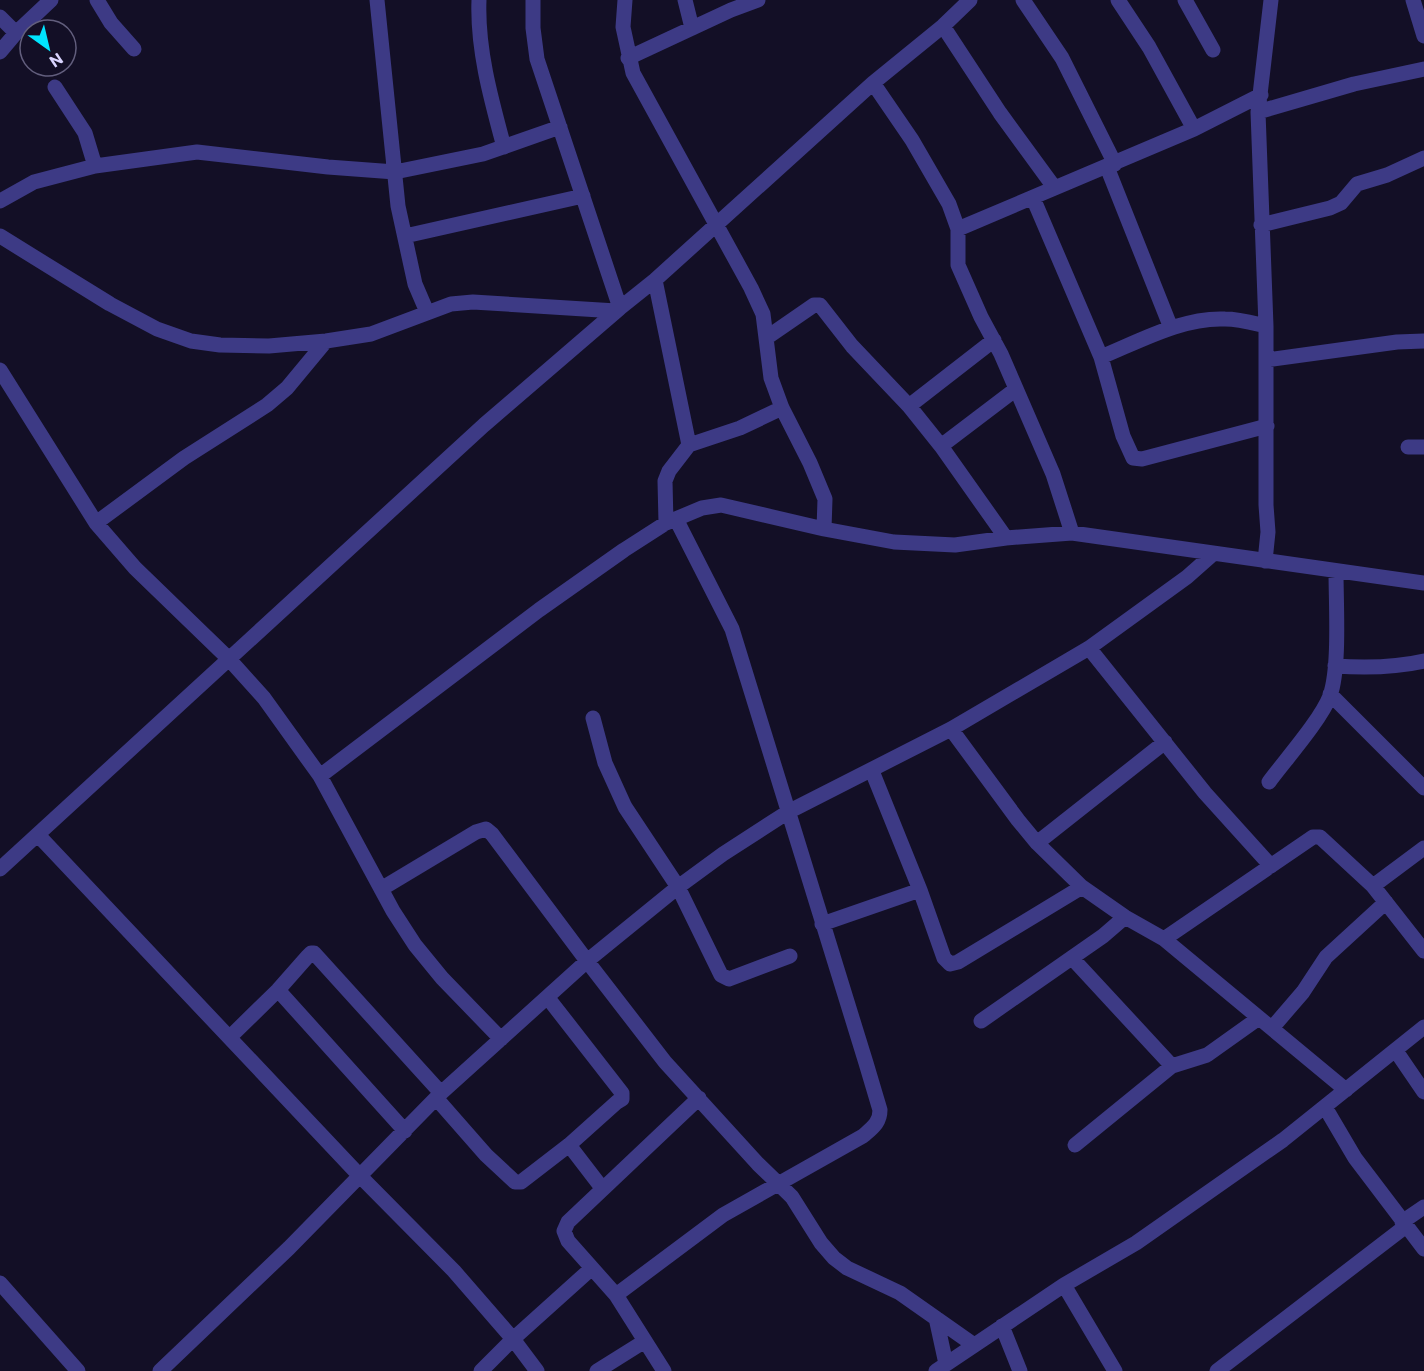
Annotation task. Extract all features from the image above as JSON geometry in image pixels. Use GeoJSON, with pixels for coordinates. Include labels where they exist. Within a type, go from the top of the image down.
{"type":"FeatureCollection","features":[{"type":"Feature","properties":{"kind":"street"},"geometry":{"type":"LineString","coordinates":[[0,52],[16,33],[51,0]]}},
{"type":"Feature","properties":{"kind":"street"},"geometry":{"type":"LineString","coordinates":[[97,0],[111,23],[134,49]]}},
{"type":"Feature","properties":{"kind":"street"},"geometry":{"type":"LineString","coordinates":[[377,0],[398,206],[415,284],[427,312]]}},
{"type":"Feature","properties":{"kind":"street"},"geometry":{"type":"LineString","coordinates":[[479,0],[478,21],[490,96],[504,147]]}},
{"type":"Feature","properties":{"kind":"street"},"geometry":{"type":"LineString","coordinates":[[533,0],[533,28],[537,58],[618,309]]}},
{"type":"Feature","properties":{"kind":"street"},"geometry":{"type":"LineString","coordinates":[[625,0],[623,27],[633,73],[763,314],[771,378],[782,408],[810,463],[825,499],[824,529]]}},
{"type":"Feature","properties":{"kind":"street"},"geometry":{"type":"LineString","coordinates":[[685,0],[692,28]]}},
{"type":"Feature","properties":{"kind":"street"},"geometry":{"type":"LineString","coordinates":[[628,58],[758,0]]}},
{"type":"Feature","properties":{"kind":"street"},"geometry":{"type":"LineString","coordinates":[[0,869],[484,425],[618,309],[656,280],[873,83],[943,26],[970,0]]}},
{"type":"Feature","properties":{"kind":"street"},"geometry":{"type":"LineString","coordinates":[[1023,0],[1062,58],[1111,166],[1171,328]]}},
{"type":"Feature","properties":{"kind":"street"},"geometry":{"type":"LineString","coordinates":[[1118,0],[1149,47],[1194,129]]}},
{"type":"Feature","properties":{"kind":"street"},"geometry":{"type":"LineString","coordinates":[[1185,0],[1213,51]]}},
{"type":"Feature","properties":{"kind":"street"},"geometry":{"type":"LineString","coordinates":[[1265,561],[1268,532],[1266,326],[1258,112],[1271,0]]}},
{"type":"Feature","properties":{"kind":"street"},"geometry":{"type":"LineString","coordinates":[[1413,0],[1424,36]]}},
{"type":"Feature","properties":{"kind":"street"},"geometry":{"type":"LineString","coordinates":[[0,17],[16,33]]}},
{"type":"Feature","properties":{"kind":"street"},"geometry":{"type":"LineString","coordinates":[[943,26],[1000,113],[1054,187]]}},
{"type":"Feature","properties":{"kind":"street"},"geometry":{"type":"LineString","coordinates":[[1258,112],[1354,84],[1424,69]]}},
{"type":"Feature","properties":{"kind":"street"},"geometry":{"type":"LineString","coordinates":[[873,83],[940,185],[958,229],[958,265],[1053,474],[1072,533]]}},
{"type":"Feature","properties":{"kind":"street"},"geometry":{"type":"LineString","coordinates":[[55,87],[81,127],[95,166]]}},
{"type":"Feature","properties":{"kind":"street"},"geometry":{"type":"LineString","coordinates":[[958,229],[1054,187],[1111,166],[1194,129],[1261,95]]}},
{"type":"Feature","properties":{"kind":"street"},"geometry":{"type":"LineString","coordinates":[[0,201],[34,182],[95,166],[197,152],[328,167],[396,172],[483,154],[560,127]]}},
{"type":"Feature","properties":{"kind":"street"},"geometry":{"type":"LineString","coordinates":[[1261,225],[1330,208],[1341,203],[1357,184],[1388,175],[1424,158]]}},
{"type":"Feature","properties":{"kind":"street"},"geometry":{"type":"LineString","coordinates":[[405,236],[583,196]]}},
{"type":"Feature","properties":{"kind":"street"},"geometry":{"type":"LineString","coordinates":[[1033,198],[1101,357],[1123,436],[1133,458],[1142,459],[1267,426]]}},
{"type":"Feature","properties":{"kind":"street"},"geometry":{"type":"LineString","coordinates":[[0,236],[110,304],[158,329],[191,341],[220,345],[269,346],[371,334],[451,304],[473,302],[618,309]]}},
{"type":"Feature","properties":{"kind":"street"},"geometry":{"type":"LineString","coordinates":[[656,280],[689,445]]}},
{"type":"Feature","properties":{"kind":"street"},"geometry":{"type":"LineString","coordinates":[[766,338],[814,305],[820,305],[852,346],[909,406],[942,446],[1006,538]]}},
{"type":"Feature","properties":{"kind":"street"},"geometry":{"type":"LineString","coordinates":[[1101,357],[1171,328],[1205,320],[1226,318],[1266,326]]}},
{"type":"Feature","properties":{"kind":"street"},"geometry":{"type":"LineString","coordinates":[[909,406],[994,340]]}},
{"type":"Feature","properties":{"kind":"street"},"geometry":{"type":"LineString","coordinates":[[96,523],[184,458],[267,405],[286,388],[326,341]]}},
{"type":"Feature","properties":{"kind":"street"},"geometry":{"type":"LineString","coordinates":[[1266,360],[1397,342],[1424,341]]}},
{"type":"Feature","properties":{"kind":"street"},"geometry":{"type":"LineString","coordinates":[[0,370],[96,523],[135,568],[228,658],[264,698],[320,776],[393,911],[415,945],[442,978],[501,1039]]}},
{"type":"Feature","properties":{"kind":"street"},"geometry":{"type":"LineString","coordinates":[[942,446],[1016,389]]}},
{"type":"Feature","properties":{"kind":"street"},"geometry":{"type":"LineString","coordinates":[[616,1295],[703,1228],[777,1183],[863,1136],[876,1125],[880,1116],[866,1063],[732,629],[671,521],[665,481],[669,471],[689,445],[740,428],[782,408]]}},
{"type":"Feature","properties":{"kind":"street"},"geometry":{"type":"LineString","coordinates":[[1408,447],[1424,447]]}},
{"type":"Feature","properties":{"kind":"street"},"geometry":{"type":"LineString","coordinates":[[320,776],[539,610],[624,550],[671,521],[702,508],[721,505],[824,529],[904,543],[955,545],[1072,533],[1424,584]]}},
{"type":"Feature","properties":{"kind":"street"},"geometry":{"type":"LineString","coordinates":[[160,1371],[289,1248],[439,1096],[587,962],[678,887],[723,854],[788,812],[951,729],[1089,648],[1187,577],[1213,554]]}},
{"type":"Feature","properties":{"kind":"street"},"geometry":{"type":"LineString","coordinates":[[1269,782],[1323,709],[1330,694],[1335,666],[1336,572]]}},
{"type":"Feature","properties":{"kind":"street"},"geometry":{"type":"LineString","coordinates":[[1089,648],[1205,793],[1271,866]]}},
{"type":"Feature","properties":{"kind":"street"},"geometry":{"type":"LineString","coordinates":[[1335,666],[1399,667],[1424,661]]}},
{"type":"Feature","properties":{"kind":"street"},"geometry":{"type":"LineString","coordinates":[[1330,694],[1422,783]]}},
{"type":"Feature","properties":{"kind":"street"},"geometry":{"type":"LineString","coordinates":[[593,718],[605,763],[625,807],[678,887],[721,975],[729,979],[790,956]]}},
{"type":"Feature","properties":{"kind":"street"},"geometry":{"type":"LineString","coordinates":[[951,729],[1037,843],[1082,886],[1125,916],[1164,939],[1346,1090]]}},
{"type":"Feature","properties":{"kind":"street"},"geometry":{"type":"LineString","coordinates":[[1037,843],[1165,742]]}},
{"type":"Feature","properties":{"kind":"street"},"geometry":{"type":"LineString","coordinates":[[872,771],[920,890],[944,958],[950,964],[958,962],[1082,886]]}},
{"type":"Feature","properties":{"kind":"street"},"geometry":{"type":"LineString","coordinates":[[381,889],[476,832],[486,829],[665,1062],[792,1197],[821,1243],[834,1258],[847,1268],[900,1293],[974,1345]]}},
{"type":"Feature","properties":{"kind":"street"},"geometry":{"type":"LineString","coordinates":[[38,835],[359,1175],[454,1271],[513,1339],[537,1371]]}},
{"type":"Feature","properties":{"kind":"street"},"geometry":{"type":"LineString","coordinates":[[1164,939],[1313,837],[1320,837],[1373,886],[1424,951]]}},
{"type":"Feature","properties":{"kind":"street"},"geometry":{"type":"LineString","coordinates":[[1373,886],[1424,848]]}},
{"type":"Feature","properties":{"kind":"street"},"geometry":{"type":"LineString","coordinates":[[822,924],[920,890]]}},
{"type":"Feature","properties":{"kind":"street"},"geometry":{"type":"LineString","coordinates":[[1272,1028],[1304,992],[1326,957],[1386,902]]}},
{"type":"Feature","properties":{"kind":"street"},"geometry":{"type":"LineString","coordinates":[[981,1021],[1103,936],[1125,916]]}},
{"type":"Feature","properties":{"kind":"street"},"geometry":{"type":"LineString","coordinates":[[230,1038],[308,956],[315,953],[439,1096],[486,1155],[515,1182],[526,1179],[569,1145],[621,1098],[622,1093],[548,998]]}},
{"type":"Feature","properties":{"kind":"street"},"geometry":{"type":"LineString","coordinates":[[1072,958],[1172,1066]]}},
{"type":"Feature","properties":{"kind":"street"},"geometry":{"type":"LineString","coordinates":[[278,990],[405,1131]]}},
{"type":"Feature","properties":{"kind":"street"},"geometry":{"type":"LineString","coordinates":[[1075,1145],[1172,1066],[1207,1055],[1259,1018]]}},
{"type":"Feature","properties":{"kind":"street"},"geometry":{"type":"LineString","coordinates":[[936,1318],[941,1368],[1064,1285],[1136,1243],[1282,1140],[1424,1027]]}},
{"type":"Feature","properties":{"kind":"street"},"geometry":{"type":"LineString","coordinates":[[1396,1051],[1424,1092]]}},
{"type":"Feature","properties":{"kind":"street"},"geometry":{"type":"LineString","coordinates":[[664,1371],[616,1295],[568,1241],[564,1231],[568,1222],[602,1188],[699,1098]]}},
{"type":"Feature","properties":{"kind":"street"},"geometry":{"type":"LineString","coordinates":[[1325,1107],[1355,1158],[1424,1249]]}},
{"type":"Feature","properties":{"kind":"street"},"geometry":{"type":"LineString","coordinates":[[569,1145],[602,1188]]}},
{"type":"Feature","properties":{"kind":"street"},"geometry":{"type":"LineString","coordinates":[[1217,1371],[1424,1208]]}},
{"type":"Feature","properties":{"kind":"street"},"geometry":{"type":"LineString","coordinates":[[481,1371],[592,1268]]}},
{"type":"Feature","properties":{"kind":"street"},"geometry":{"type":"LineString","coordinates":[[0,1283],[78,1371]]}},
{"type":"Feature","properties":{"kind":"street"},"geometry":{"type":"LineString","coordinates":[[1064,1285],[1115,1371]]}},
{"type":"Feature","properties":{"kind":"street"},"geometry":{"type":"LineString","coordinates":[[1002,1326],[1020,1371]]}},
{"type":"Feature","properties":{"kind":"street"},"geometry":{"type":"LineString","coordinates":[[597,1371],[645,1341]]}}]}
